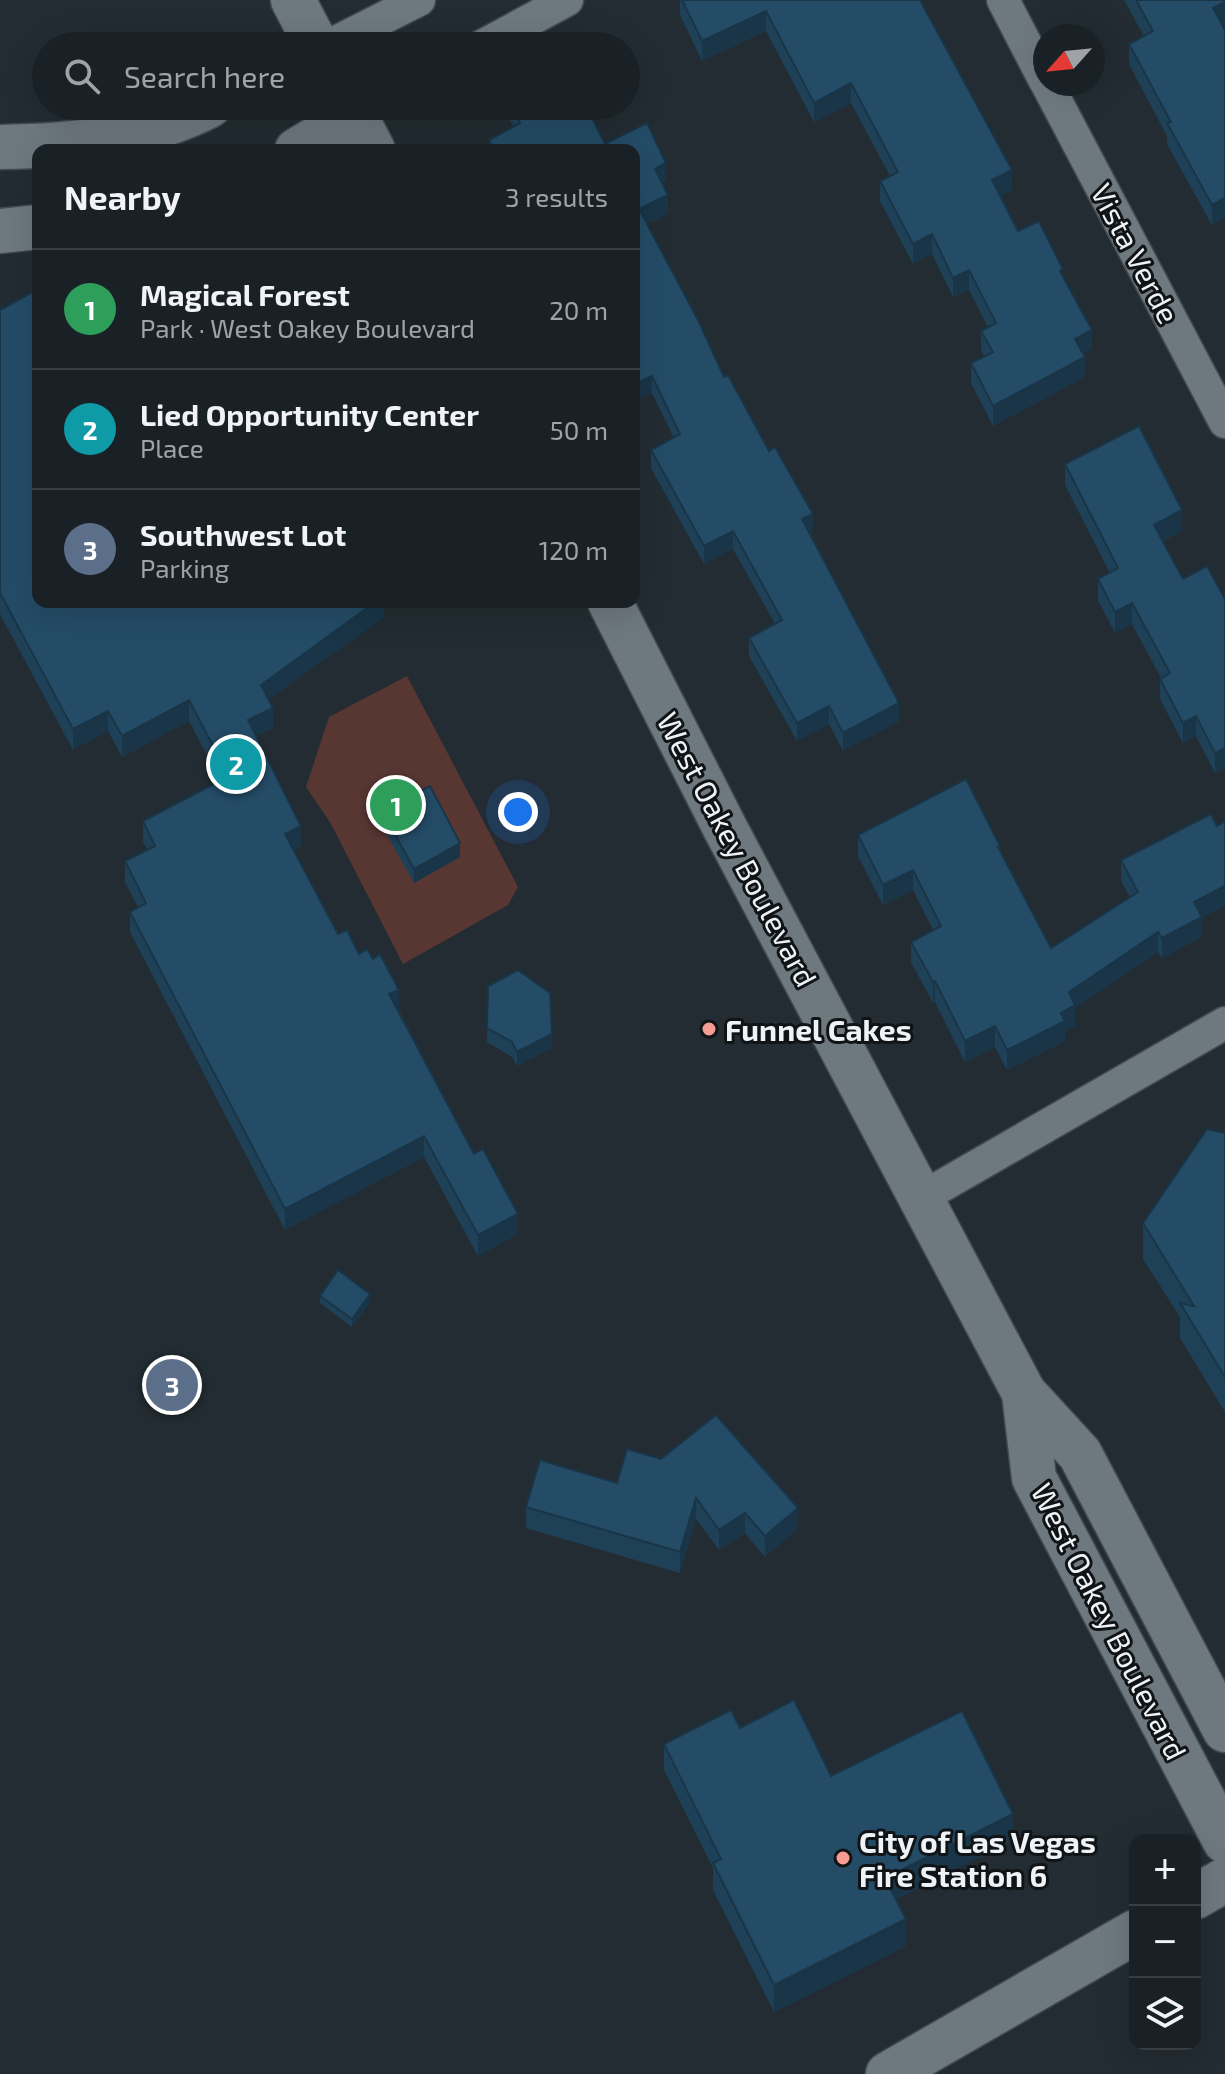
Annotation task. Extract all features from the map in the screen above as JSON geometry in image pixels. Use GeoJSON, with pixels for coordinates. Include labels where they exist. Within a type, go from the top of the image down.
{"type":"FeatureCollection","features":[{"type":"Feature","properties":{"kind":"main road"},"geometry":{"type":"LineString","coordinates":[[293,0],[310,32]]}},
{"type":"Feature","properties":{"kind":"main road"},"geometry":{"type":"LineString","coordinates":[[73,144],[120,137],[177,120]]}},
{"type":"Feature","properties":{"kind":"main road"},"geometry":{"type":"LineString","coordinates":[[310,144],[360,120]]}},
{"type":"Feature","properties":{"kind":"main road"},"geometry":{"type":"LineString","coordinates":[[0,147],[32,146]]}},
{"type":"Feature","properties":{"kind":"main road"},"geometry":{"type":"LineString","coordinates":[[0,231],[32,228]]}},
{"type":"Feature","properties":{"kind":"main road","name":"West Oakey Boulevard"},"geometry":{"type":"LineString","coordinates":[[613,608],[725,828],[1024,1393],[1080,1454],[1225,1730]]}},
{"type":"Feature","properties":{"kind":"main road","name":"West Oakey Boulevard"},"geometry":{"type":"LineString","coordinates":[[1024,1393],[1034,1478],[1225,1841]]}},
{"type":"Feature","properties":{"kind":"main road"},"geometry":{"type":"LineString","coordinates":[[1093,1589],[1139,1565]]}},
{"type":"Feature","properties":{"kind":"main road"},"geometry":{"type":"LineString","coordinates":[[1201,1894],[1225,1880]]}},
{"type":"Feature","properties":{"kind":"main road"},"geometry":{"type":"LineString","coordinates":[[888,2074],[1129,1935]]}},
{"type":"Feature","properties":{"kind":"street"},"geometry":{"type":"LineString","coordinates":[[356,32],[419,0]]}},
{"type":"Feature","properties":{"kind":"street"},"geometry":{"type":"LineString","coordinates":[[508,32],[567,0]]}},
{"type":"Feature","properties":{"kind":"street","name":"Vista Verde"},"geometry":{"type":"LineString","coordinates":[[1003,0],[1033,57]]}},
{"type":"Feature","properties":{"kind":"street","name":"Vista Verde"},"geometry":{"type":"LineString","coordinates":[[1053,96],[1225,422]]}},
{"type":"Feature","properties":{"kind":"street"},"geometry":{"type":"LineString","coordinates":[[921,1198],[1225,1023]]}},
{"type":"Feature","properties":{"kind":"shaded area"},"geometry":{"type":"Polygon","coordinates":[[[407,676],[518,887],[508,905],[403,964],[330,822],[306,787],[329,717],[407,676]]]}},
{"type":"Feature","properties":{"kind":"building"},"geometry":{"type":"Polygon","coordinates":[[[682,0],[920,0],[1012,170],[992,180],[1018,231],[1039,221],[1063,269],[1060,271],[1092,330],[1075,339],[1085,357],[993,406],[971,363],[993,352],[981,331],[996,323],[969,270],[953,278],[932,234],[913,244],[880,181],[898,172],[851,83],[814,103],[766,11],[702,41],[682,0]]]}},
{"type":"Feature","properties":{"kind":"building"},"geometry":{"type":"Polygon","coordinates":[[[1136,0],[1225,0],[1213,8],[1225,30],[1225,198],[1212,205],[1167,123],[1171,122],[1129,44],[1153,31],[1136,0]]]}},
{"type":"Feature","properties":{"kind":"building"},"geometry":{"type":"Polygon","coordinates":[[[519,120],[593,120],[605,144],[491,144],[489,140],[520,123],[519,120]]]}},
{"type":"Feature","properties":{"kind":"building"},"geometry":{"type":"Polygon","coordinates":[[[647,123],[666,163],[655,169],[668,195],[640,209],[640,144],[605,144],[647,123]]]}},
{"type":"Feature","properties":{"kind":"building"},"geometry":{"type":"Polygon","coordinates":[[[640,211],[698,320],[724,377],[728,375],[769,451],[775,447],[813,514],[802,519],[899,703],[843,733],[829,706],[797,723],[749,638],[782,620],[733,531],[704,546],[651,450],[680,434],[652,376],[640,381],[640,211]]]}},
{"type":"Feature","properties":{"kind":"building"},"geometry":{"type":"Polygon","coordinates":[[[32,292],[32,608],[367,608],[261,685],[273,708],[248,720],[301,826],[285,834],[338,934],[347,930],[359,954],[367,949],[373,959],[380,954],[399,990],[389,994],[474,1154],[483,1149],[518,1214],[478,1235],[424,1136],[285,1209],[130,912],[146,903],[125,861],[155,846],[143,821],[229,776],[189,700],[122,736],[108,711],[73,729],[0,593],[0,310],[32,292]]]}},
{"type":"Feature","properties":{"kind":"building"},"geometry":{"type":"Polygon","coordinates":[[[1139,426],[1182,510],[1154,525],[1183,579],[1207,566],[1225,599],[1225,748],[1215,753],[1196,716],[1183,723],[1160,679],[1170,673],[1132,603],[1115,612],[1098,579],[1118,568],[1065,464],[1139,426]]]}},
{"type":"Feature","properties":{"kind":"building"},"geometry":{"type":"Polygon","coordinates":[[[966,779],[1051,948],[1138,892],[1121,860],[1211,814],[1217,826],[1225,821],[1225,886],[1194,902],[1202,917],[1162,938],[1158,932],[1069,992],[1075,1005],[1061,1013],[1065,1021],[1007,1050],[995,1026],[965,1041],[911,942],[941,926],[913,870],[883,885],[858,835],[966,779]]]}},
{"type":"Feature","properties":{"kind":"building"},"geometry":{"type":"Polygon","coordinates":[[[430,786],[460,843],[414,869],[382,811],[430,786]]]}},
{"type":"Feature","properties":{"kind":"building"},"geometry":{"type":"Polygon","coordinates":[[[518,970],[550,993],[552,1034],[517,1052],[512,1042],[487,1028],[488,986],[518,970]]]}},
{"type":"Feature","properties":{"kind":"building"},"geometry":{"type":"Polygon","coordinates":[[[1207,1129],[1225,1133],[1225,1377],[1180,1303],[1194,1306],[1143,1223],[1207,1129]]]}},
{"type":"Feature","properties":{"kind":"building"},"geometry":{"type":"Polygon","coordinates":[[[338,1270],[370,1294],[352,1319],[320,1296],[338,1270]]]}},
{"type":"Feature","properties":{"kind":"building"},"geometry":{"type":"Polygon","coordinates":[[[716,1415],[798,1508],[765,1536],[745,1513],[719,1530],[696,1498],[680,1552],[526,1507],[540,1460],[617,1483],[627,1449],[661,1459],[716,1415]]]}},
{"type":"Feature","properties":{"kind":"building","name":"City of Las Vegas Fire Station 6"},"geometry":{"type":"Polygon","coordinates":[[[794,1700],[831,1776],[962,1711],[1013,1814],[885,1878],[906,1919],[774,1985],[713,1863],[721,1859],[664,1744],[731,1710],[740,1728],[794,1700]]]}},
{"type":"Feature","properties":{"kind":"place","name":"Lied Opportunity Center"},"geometry":{"type":"Point","coordinates":[236,764]}},
{"type":"Feature","properties":{"kind":"place","name":"Magical Forest"},"geometry":{"type":"Point","coordinates":[396,805]}},
{"type":"Feature","properties":{"kind":"place","name":"Funnel Cakes"},"geometry":{"type":"Point","coordinates":[709,1029]}},
{"type":"Feature","properties":{"kind":"place","name":"Southwest Lot"},"geometry":{"type":"Point","coordinates":[172,1385]}},
{"type":"Feature","properties":{"kind":"place","name":"City of Las Vegas Fire Station 6"},"geometry":{"type":"Point","coordinates":[843,1858]}}]}
